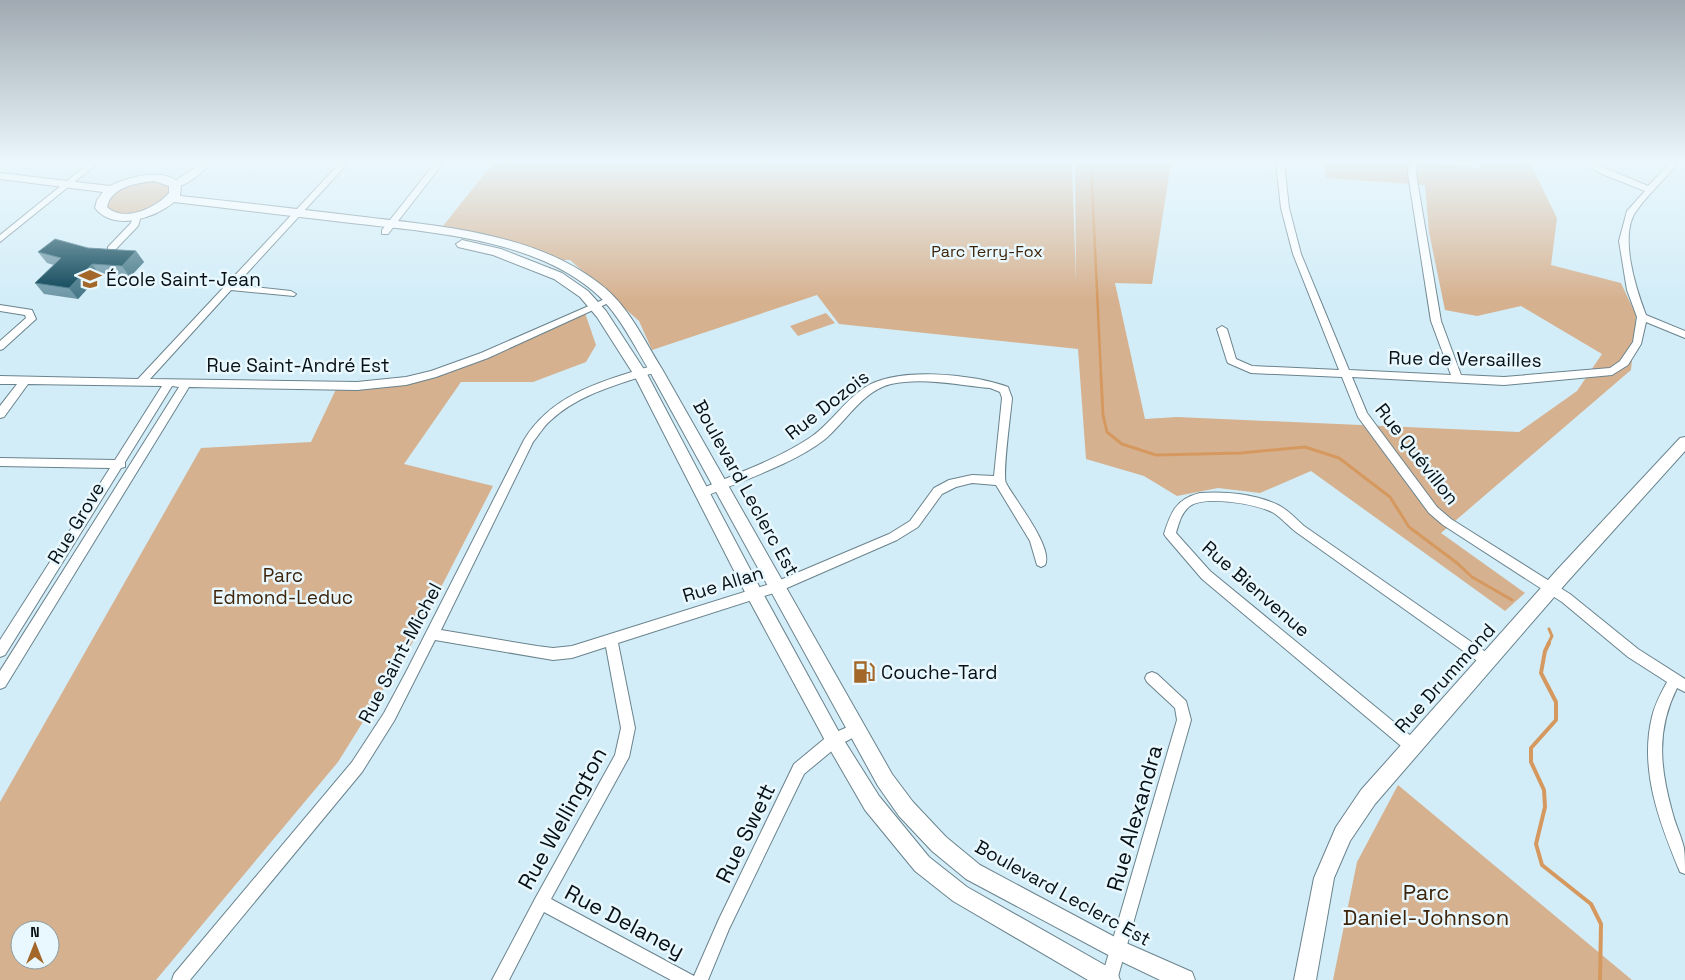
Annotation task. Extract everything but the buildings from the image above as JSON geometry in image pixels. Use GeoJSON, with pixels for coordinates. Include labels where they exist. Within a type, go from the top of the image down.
{"type":"FeatureCollection","features":[{"type":"Feature","properties":{"kind":"street"},"geometry":{"type":"LineString","coordinates":[[0,239],[37,209]]}},
{"type":"Feature","properties":{"kind":"street"},"geometry":{"type":"LineString","coordinates":[[102,209],[108,215],[123,217],[137,216],[153,209]]}},
{"type":"Feature","properties":{"kind":"street","name":"Boulevard Leclerc Est"},"geometry":{"type":"LineString","coordinates":[[224,209],[447,235],[558,276],[584,294],[602,303],[616,307],[702,493],[754,593],[834,740],[883,818],[922,864],[960,894],[1109,980]]}},
{"type":"Feature","properties":{"kind":"street"},"geometry":{"type":"LineString","coordinates":[[142,381],[302,209]]}},
{"type":"Feature","properties":{"kind":"street"},"geometry":{"type":"LineString","coordinates":[[388,227],[403,209]]}},
{"type":"Feature","properties":{"kind":"street","name":"Rue Quévillon"},"geometry":{"type":"LineString","coordinates":[[1285,209],[1297,254],[1362,414],[1434,510],[1447,522],[1566,598],[1633,653],[1680,683]]}},
{"type":"Feature","properties":{"kind":"street"},"geometry":{"type":"LineString","coordinates":[[1417,209],[1436,321],[1457,378]]}},
{"type":"Feature","properties":{"kind":"street","name":"Rue de Versailles"},"geometry":{"type":"LineString","coordinates":[[1222,329],[1232,361],[1251,369],[1504,381],[1612,371],[1624,363],[1638,342],[1642,317],[1632,290],[1622,241],[1634,209]]}},
{"type":"Feature","properties":{"kind":"street"},"geometry":{"type":"LineString","coordinates":[[111,250],[135,224],[137,216]]}},
{"type":"Feature","properties":{"kind":"street"},"geometry":{"type":"LineString","coordinates":[[229,287],[291,294]]}},
{"type":"Feature","properties":{"kind":"street","name":"Rue Saint-André Est"},"geometry":{"type":"LineString","coordinates":[[0,380],[357,386],[406,381],[448,369],[484,355],[602,303]]}},
{"type":"Feature","properties":{"kind":"street"},"geometry":{"type":"LineString","coordinates":[[0,308],[29,312],[31,319],[0,347]]}},
{"type":"Feature","properties":{"kind":"street"},"geometry":{"type":"LineString","coordinates":[[1642,317],[1685,335]]}},
{"type":"Feature","properties":{"kind":"street","name":"Boulevard Leclerc Est"},"geometry":{"type":"LineString","coordinates":[[647,372],[721,485],[885,780],[906,809],[939,844],[973,872],[1119,950],[1184,980]]}},
{"type":"Feature","properties":{"kind":"street","name":"Rue Saint-Michel"},"geometry":{"type":"LineString","coordinates":[[180,980],[357,767],[389,716],[433,634],[529,440],[548,416],[569,400],[589,391],[647,372]]}},
{"type":"Feature","properties":{"kind":"street","name":"Rue Dozois"},"geometry":{"type":"LineString","coordinates":[[702,493],[795,453],[809,445],[867,391],[887,381],[919,376],[991,385],[1004,390],[1007,398],[998,481]]}},
{"type":"Feature","properties":{"kind":"street"},"geometry":{"type":"LineString","coordinates":[[0,414],[26,380]]}},
{"type":"Feature","properties":{"kind":"street","name":"Rue Grove"},"geometry":{"type":"LineString","coordinates":[[0,651],[170,382]]}},
{"type":"Feature","properties":{"kind":"street","name":"Rue Grove"},"geometry":{"type":"LineString","coordinates":[[0,684],[134,464],[186,383]]}},
{"type":"Feature","properties":{"kind":"street","name":"Rue Drummond"},"geometry":{"type":"LineString","coordinates":[[1305,980],[1324,878],[1343,834],[1368,797],[1551,589],[1685,442]]}},
{"type":"Feature","properties":{"kind":"street"},"geometry":{"type":"LineString","coordinates":[[0,462],[134,464]]}},
{"type":"Feature","properties":{"kind":"street","name":"Rue Allan"},"geometry":{"type":"LineString","coordinates":[[433,634],[553,654],[572,652],[776,587],[893,537],[914,524],[938,491],[953,483],[972,479],[998,481]]}},
{"type":"Feature","properties":{"kind":"street"},"geometry":{"type":"LineString","coordinates":[[998,481],[1036,540],[1041,562]]}},
{"type":"Feature","properties":{"kind":"street","name":"Rue Bienvenue"},"geometry":{"type":"LineString","coordinates":[[1412,746],[1206,575],[1170,534],[1176,513],[1192,499],[1212,497],[1254,500],[1276,509],[1300,530],[1488,661]]}},
{"type":"Feature","properties":{"kind":"street","name":"Rue Wellington"},"geometry":{"type":"LineString","coordinates":[[500,980],[622,757],[628,728],[611,639]]}},
{"type":"Feature","properties":{"kind":"street","name":"Rue Alexandra"},"geometry":{"type":"LineString","coordinates":[[1109,980],[1184,720],[1181,706],[1152,678]]}},
{"type":"Feature","properties":{"kind":"street"},"geometry":{"type":"LineString","coordinates":[[1680,683],[1658,716],[1656,771],[1663,808],[1685,867]]}},
{"type":"Feature","properties":{"kind":"street","name":"Rue Swett"},"geometry":{"type":"LineString","coordinates":[[700,980],[724,924],[800,769],[834,740],[857,729]]}},
{"type":"Feature","properties":{"kind":"street","name":"Rue Delaney"},"geometry":{"type":"LineString","coordinates":[[541,902],[687,980]]}},
{"type":"Feature","properties":{"kind":"green space"},"geometry":{"type":"Polygon","coordinates":[[[106,209],[155,209],[154,210],[114,217],[106,209]]]}},
{"type":"Feature","properties":{"kind":"green space","name":"Parc Terry-Fox"},"geometry":{"type":"Polygon","coordinates":[[[457,209],[1074,209],[1076,282],[1075,209],[1164,209],[1152,284],[1115,283],[1145,419],[1177,417],[1519,432],[1577,391],[1602,354],[1521,306],[1477,316],[1445,310],[1429,232],[1427,209],[1552,209],[1557,218],[1551,265],[1621,283],[1636,315],[1631,370],[1441,533],[1525,593],[1505,611],[1311,471],[1260,493],[1218,488],[1177,496],[1144,476],[1086,459],[1078,349],[839,324],[817,295],[652,350],[639,321],[570,260],[560,260],[501,238],[443,226],[457,209]]]}},
{"type":"Feature","properties":{"kind":"green space","name":"Parc Edmond-Leduc"},"geometry":{"type":"Polygon","coordinates":[[[584,310],[596,345],[586,362],[533,382],[461,382],[404,464],[493,486],[414,640],[338,762],[156,980],[0,980],[0,802],[201,448],[311,442],[338,385],[406,381],[448,369],[584,310]]]}},
{"type":"Feature","properties":{"kind":"green space"},"geometry":{"type":"Polygon","coordinates":[[[826,313],[835,323],[798,336],[790,326],[826,313]]]}},
{"type":"Feature","properties":{"kind":"green space","name":"Parc Daniel-Johnson"},"geometry":{"type":"Polygon","coordinates":[[[1398,785],[1632,980],[1333,980],[1357,862],[1398,785]]]}},
{"type":"Feature","properties":{"kind":"waterway"},"geometry":{"type":"LineString","coordinates":[[1093,209],[1101,376]]}},
{"type":"Feature","properties":{"kind":"waterway"},"geometry":{"type":"LineString","coordinates":[[1101,375],[1103,415],[1107,432],[1122,444],[1156,455],[1241,453],[1305,447],[1339,458],[1390,497],[1409,527],[1457,563],[1472,577],[1512,600]]}},
{"type":"Feature","properties":{"kind":"waterway"},"geometry":{"type":"LineString","coordinates":[[1548,644],[1552,636],[1549,629]]}},
{"type":"Feature","properties":{"kind":"waterway"},"geometry":{"type":"LineString","coordinates":[[1549,643],[1545,651],[1541,673],[1556,702],[1556,720],[1531,748],[1531,762],[1544,790],[1545,807],[1536,844],[1542,865],[1591,904],[1601,924],[1600,980]]}},
{"type":"Feature","properties":{"kind":"place","name":"École Saint-Jean"},"geometry":{"type":"Point","coordinates":[90,279]}},
{"type":"Feature","properties":{"kind":"place","name":"Couche-Tard"},"geometry":{"type":"Point","coordinates":[864,672]}}]}
